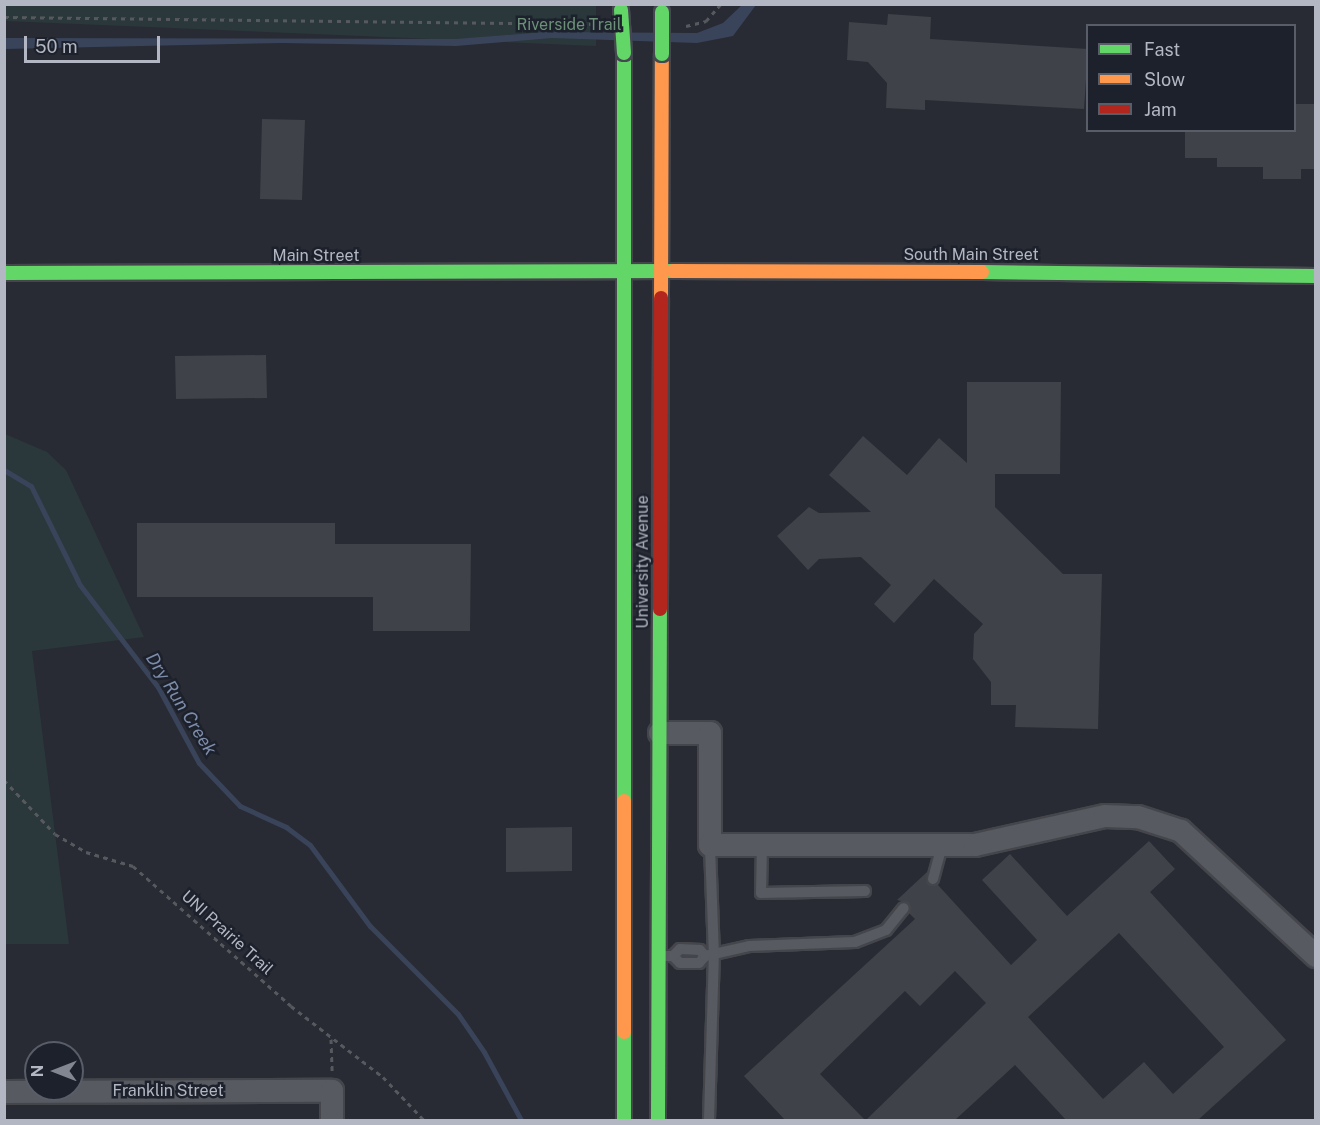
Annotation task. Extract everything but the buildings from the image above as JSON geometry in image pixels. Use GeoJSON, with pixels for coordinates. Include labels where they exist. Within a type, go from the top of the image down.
{"type":"FeatureCollection","features":[{"type":"Feature","properties":{"kind":"main road","name":"University Avenue"},"geometry":{"type":"LineString","coordinates":[[620,7],[624,53],[627,271],[624,1120]]}},
{"type":"Feature","properties":{"kind":"main road","name":"University Avenue"},"geometry":{"type":"LineString","coordinates":[[658,1120],[666,956],[660,733],[662,54],[659,8]]}},
{"type":"Feature","properties":{"kind":"main road","name":"South Main Street"},"geometry":{"type":"LineString","coordinates":[[627,271],[1316,276]]}},
{"type":"Feature","properties":{"kind":"main road","name":"Main Street"},"geometry":{"type":"LineString","coordinates":[[4,273],[627,271]]}},
{"type":"Feature","properties":{"kind":"street"},"geometry":{"type":"LineString","coordinates":[[660,733],[710,733],[710,845],[975,845],[1105,816],[1138,817],[1181,831],[1316,956]]}},
{"type":"Feature","properties":{"kind":"street"},"geometry":{"type":"LineString","coordinates":[[332,1091],[332,1120]]}},
{"type":"Feature","properties":{"kind":"street","name":"Franklin Street"},"geometry":{"type":"LineString","coordinates":[[4,1092],[332,1091]]}},
{"type":"Feature","properties":{"kind":"lane"},"geometry":{"type":"LineString","coordinates":[[708,1120],[710,845]]}},
{"type":"Feature","properties":{"kind":"lane"},"geometry":{"type":"LineString","coordinates":[[762,845],[761,893],[865,891]]}},
{"type":"Feature","properties":{"kind":"lane"},"geometry":{"type":"LineString","coordinates":[[933,879],[942,846]]}},
{"type":"Feature","properties":{"kind":"lane"},"geometry":{"type":"LineString","coordinates":[[666,956],[680,963],[699,963],[709,956],[749,946],[855,942],[886,930],[904,908]]}},
{"type":"Feature","properties":{"kind":"path"},"geometry":{"type":"LineString","coordinates":[[680,26],[706,21],[721,4]]}},
{"type":"Feature","properties":{"kind":"path"},"geometry":{"type":"LineString","coordinates":[[4,17],[610,25]]}},
{"type":"Feature","properties":{"kind":"path","name":"UNI Prairie Trail"},"geometry":{"type":"LineString","coordinates":[[4,780],[55,834],[86,852],[133,866],[331,1038],[384,1077],[424,1120]]}},
{"type":"Feature","properties":{"kind":"path"},"geometry":{"type":"LineString","coordinates":[[331,1038],[332,1091]]}},
{"type":"Feature","properties":{"kind":"green space","name":"Riverside Trail"},"geometry":{"type":"Polygon","coordinates":[[[5,4],[596,4],[596,46],[5,21],[5,4]]]}},
{"type":"Feature","properties":{"kind":"green space"},"geometry":{"type":"Polygon","coordinates":[[[5,434],[47,452],[66,470],[144,637],[32,651],[69,944],[5,944],[5,434]]]}},
{"type":"Feature","properties":{"kind":"water"},"geometry":{"type":"Polygon","coordinates":[[[742,5],[756,5],[733,36],[697,43],[552,38],[456,46],[282,43],[5,49],[4,38],[456,39],[545,32],[697,33],[723,23],[742,5]]]}},
{"type":"Feature","properties":{"kind":"waterway","name":"Dry Run Creek"},"geometry":{"type":"LineString","coordinates":[[4,470],[31,486],[80,585],[158,687],[199,763],[240,806],[286,827],[310,845],[370,926],[458,1014],[484,1052],[521,1120]]}},
{"type":"Feature","properties":{"kind":"traffic: fast"},"geometry":{"type":"LineString","coordinates":[[621,10],[624,53]]}},
{"type":"Feature","properties":{"kind":"traffic: fast"},"geometry":{"type":"LineString","coordinates":[[662,12],[662,54]]}},
{"type":"Feature","properties":{"kind":"traffic: fast"},"geometry":{"type":"LineString","coordinates":[[624,53],[624,801]]}},
{"type":"Feature","properties":{"kind":"traffic: fast"},"geometry":{"type":"LineString","coordinates":[[4,273],[673,271]]}},
{"type":"Feature","properties":{"kind":"traffic: fast"},"geometry":{"type":"LineString","coordinates":[[982,272],[1316,276]]}},
{"type":"Feature","properties":{"kind":"traffic: fast"},"geometry":{"type":"LineString","coordinates":[[658,1120],[660,609]]}},
{"type":"Feature","properties":{"kind":"traffic: fast"},"geometry":{"type":"LineString","coordinates":[[624,1032],[624,1120]]}},
{"type":"Feature","properties":{"kind":"traffic: slow"},"geometry":{"type":"LineString","coordinates":[[661,298],[662,54]]}},
{"type":"Feature","properties":{"kind":"traffic: slow"},"geometry":{"type":"LineString","coordinates":[[673,271],[982,272]]}},
{"type":"Feature","properties":{"kind":"traffic: slow"},"geometry":{"type":"LineString","coordinates":[[624,801],[624,1032]]}},
{"type":"Feature","properties":{"kind":"traffic: jam"},"geometry":{"type":"LineString","coordinates":[[660,609],[661,298]]}}]}
